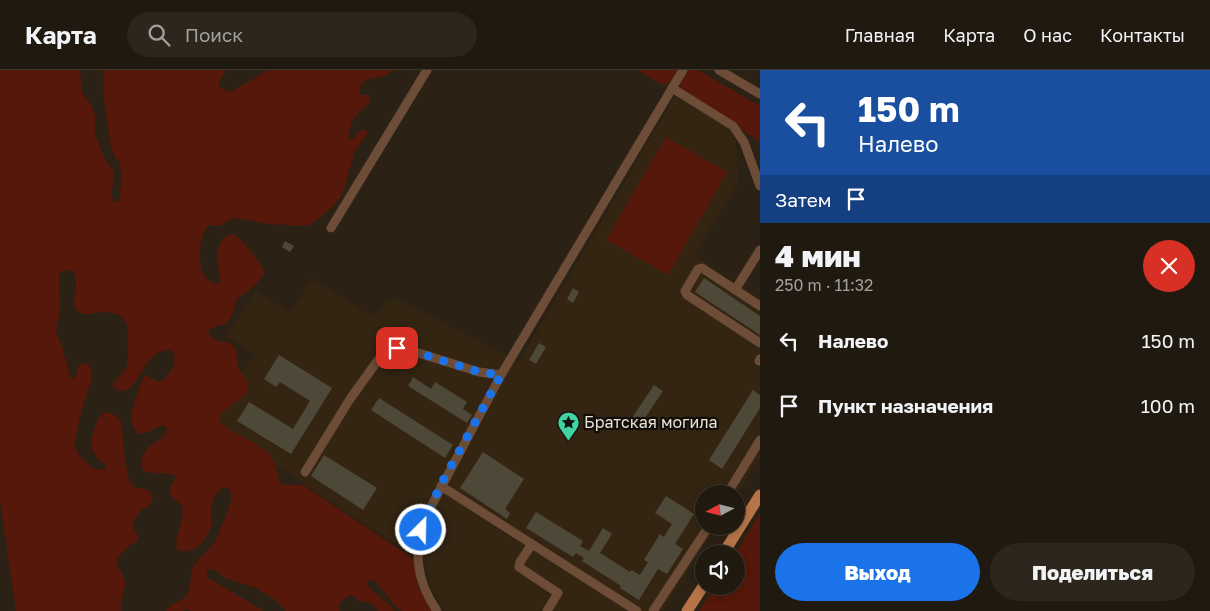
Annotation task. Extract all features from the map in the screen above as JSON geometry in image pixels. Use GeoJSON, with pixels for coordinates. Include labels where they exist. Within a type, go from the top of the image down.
{"type":"FeatureCollection","features":[{"type":"Feature","properties":{"kind":"main road"},"geometry":{"type":"LineString","coordinates":[[729,545],[760,496]]}},
{"type":"Feature","properties":{"kind":"main road"},"geometry":{"type":"LineString","coordinates":[[687,611],[697,595]]}},
{"type":"Feature","properties":{"kind":"street"},"geometry":{"type":"LineString","coordinates":[[331,228],[427,70]]}},
{"type":"Feature","properties":{"kind":"street"},"geometry":{"type":"LineString","coordinates":[[437,611],[422,582],[418,548],[421,530],[440,486],[501,375],[682,70]]}},
{"type":"Feature","properties":{"kind":"street"},"geometry":{"type":"LineString","coordinates":[[719,70],[760,94]]}},
{"type":"Feature","properties":{"kind":"street"},"geometry":{"type":"LineString","coordinates":[[672,88],[733,126],[744,142],[760,186]]}},
{"type":"Feature","properties":{"kind":"street"},"geometry":{"type":"LineString","coordinates":[[735,290],[760,250]]}},
{"type":"Feature","properties":{"kind":"street"},"geometry":{"type":"LineString","coordinates":[[760,306],[702,268],[698,270],[684,291],[686,295],[760,344]]}},
{"type":"Feature","properties":{"kind":"street"},"geometry":{"type":"LineString","coordinates":[[305,472],[350,399],[388,350],[406,349],[479,372],[501,375]]}},
{"type":"Feature","properties":{"kind":"street"},"geometry":{"type":"LineString","coordinates":[[732,485],[760,440]]}},
{"type":"Feature","properties":{"kind":"street"},"geometry":{"type":"LineString","coordinates":[[440,486],[638,611]]}},
{"type":"Feature","properties":{"kind":"street"},"geometry":{"type":"LineString","coordinates":[[654,611],[703,535]]}},
{"type":"Feature","properties":{"kind":"street"},"geometry":{"type":"LineString","coordinates":[[532,544],[520,562],[519,567],[558,593],[547,611]]}},
{"type":"Feature","properties":{"kind":"shaded area"},"geometry":{"type":"Polygon","coordinates":[[[0,70],[80,70],[82,93],[92,106],[95,116],[95,135],[106,161],[113,170],[114,178],[111,195],[115,202],[120,201],[121,173],[119,162],[114,156],[110,143],[103,90],[104,70],[226,70],[219,81],[220,88],[231,92],[268,70],[392,70],[384,76],[367,80],[360,88],[360,95],[370,95],[370,101],[353,119],[348,136],[350,140],[360,130],[366,130],[367,134],[354,153],[341,196],[332,207],[312,224],[305,226],[269,224],[234,218],[219,226],[208,225],[204,231],[200,259],[201,268],[205,276],[210,281],[218,284],[221,282],[218,261],[219,247],[222,241],[234,234],[256,258],[264,273],[256,285],[238,298],[230,319],[225,324],[209,329],[208,332],[214,339],[228,342],[234,346],[239,369],[248,385],[247,394],[223,411],[219,419],[222,424],[271,456],[282,485],[303,485],[410,556],[414,562],[418,586],[431,611],[403,611],[398,609],[375,581],[368,580],[367,583],[370,587],[395,611],[378,611],[372,604],[360,601],[351,595],[341,601],[338,606],[340,611],[286,611],[274,599],[256,588],[225,578],[214,569],[207,570],[207,577],[264,611],[192,611],[186,609],[183,611],[166,611],[171,605],[186,597],[193,566],[215,542],[231,503],[231,494],[229,488],[223,487],[215,496],[211,506],[211,527],[202,542],[188,551],[177,549],[176,544],[183,511],[182,505],[171,497],[170,487],[176,479],[175,476],[167,473],[147,472],[143,470],[141,462],[147,450],[165,435],[167,428],[164,425],[139,434],[131,421],[137,395],[145,375],[159,382],[165,378],[173,367],[174,356],[168,350],[155,354],[130,388],[124,391],[115,389],[113,384],[126,368],[128,360],[127,325],[121,316],[113,313],[87,314],[75,309],[75,276],[73,271],[64,270],[59,274],[60,308],[56,333],[63,349],[70,377],[75,379],[78,366],[84,363],[89,365],[91,371],[91,381],[82,408],[74,445],[79,455],[90,466],[99,470],[104,469],[106,465],[97,458],[92,450],[91,440],[98,418],[105,412],[114,415],[121,420],[126,465],[130,481],[135,487],[147,489],[153,498],[150,505],[141,510],[134,520],[133,527],[139,538],[117,559],[117,567],[122,573],[125,584],[121,604],[122,611],[16,611],[0,502],[0,70]]]}},
{"type":"Feature","properties":{"kind":"shaded area"},"geometry":{"type":"Polygon","coordinates":[[[637,70],[677,70],[670,82],[663,85],[637,70]]]}},
{"type":"Feature","properties":{"kind":"shaded area"},"geometry":{"type":"Polygon","coordinates":[[[688,70],[698,70],[760,106],[760,142],[731,120],[682,89],[680,83],[688,70]]]}},
{"type":"Feature","properties":{"kind":"shaded area"},"geometry":{"type":"Polygon","coordinates":[[[675,96],[728,128],[736,140],[738,183],[694,256],[760,299],[760,457],[742,485],[695,485],[695,535],[710,535],[704,545],[695,545],[695,560],[663,611],[445,611],[431,588],[425,563],[211,423],[254,354],[226,336],[256,290],[290,312],[312,279],[374,317],[387,302],[397,298],[519,362],[675,96]]]}},
{"type":"Feature","properties":{"kind":"shaded area"},"geometry":{"type":"Polygon","coordinates":[[[666,137],[727,172],[668,275],[606,240],[666,137]]]}},
{"type":"Feature","properties":{"kind":"shaded area"},"geometry":{"type":"Polygon","coordinates":[[[760,513],[760,611],[699,611],[709,595],[745,595],[745,545],[740,545],[760,513]]]}},
{"type":"Feature","properties":{"kind":"building"},"geometry":{"type":"Polygon","coordinates":[[[285,241],[294,246],[290,252],[282,247],[285,241]]]}},
{"type":"Feature","properties":{"kind":"building"},"geometry":{"type":"Polygon","coordinates":[[[704,278],[760,316],[760,335],[695,292],[704,278]]]}},
{"type":"Feature","properties":{"kind":"building"},"geometry":{"type":"Polygon","coordinates":[[[573,288],[579,292],[573,303],[567,299],[573,288]]]}},
{"type":"Feature","properties":{"kind":"building"},"geometry":{"type":"Polygon","coordinates":[[[539,343],[546,347],[536,364],[529,360],[539,343]]]}},
{"type":"Feature","properties":{"kind":"building"},"geometry":{"type":"Polygon","coordinates":[[[279,355],[332,388],[291,454],[237,421],[249,402],[293,429],[310,401],[280,382],[276,387],[264,379],[279,355]]]}},
{"type":"Feature","properties":{"kind":"building"},"geometry":{"type":"Polygon","coordinates":[[[413,377],[431,389],[435,382],[467,402],[463,409],[472,415],[467,423],[408,386],[413,377]]]}},
{"type":"Feature","properties":{"kind":"building"},"geometry":{"type":"Polygon","coordinates":[[[654,385],[663,391],[639,427],[630,421],[654,385]]]}},
{"type":"Feature","properties":{"kind":"building"},"geometry":{"type":"Polygon","coordinates":[[[753,390],[760,395],[760,408],[722,469],[709,460],[753,390]]]}},
{"type":"Feature","properties":{"kind":"building"},"geometry":{"type":"Polygon","coordinates":[[[379,398],[453,445],[445,458],[371,410],[379,398]]]}},
{"type":"Feature","properties":{"kind":"building"},"geometry":{"type":"Polygon","coordinates":[[[483,452],[524,479],[505,509],[510,513],[507,519],[460,488],[483,452]]]}},
{"type":"Feature","properties":{"kind":"building"},"geometry":{"type":"Polygon","coordinates":[[[324,455],[377,488],[363,510],[311,476],[324,455]]]}},
{"type":"Feature","properties":{"kind":"building"},"geometry":{"type":"Polygon","coordinates":[[[666,496],[694,514],[675,544],[683,549],[667,574],[658,569],[639,600],[582,561],[584,558],[576,553],[573,557],[526,528],[536,512],[583,541],[580,546],[589,551],[603,528],[612,534],[600,553],[630,572],[631,570],[640,575],[648,562],[644,560],[660,534],[664,537],[672,524],[655,513],[666,496]]]}},
{"type":"Feature","properties":{"kind":"place","name":"Братская могила"},"geometry":{"type":"Point","coordinates":[568,441]}},
{"type":"Feature","properties":{"kind":"route"},"geometry":{"type":"LineString","coordinates":[[397,348],[406,349],[479,372],[501,375],[440,486],[421,530]]}}]}
